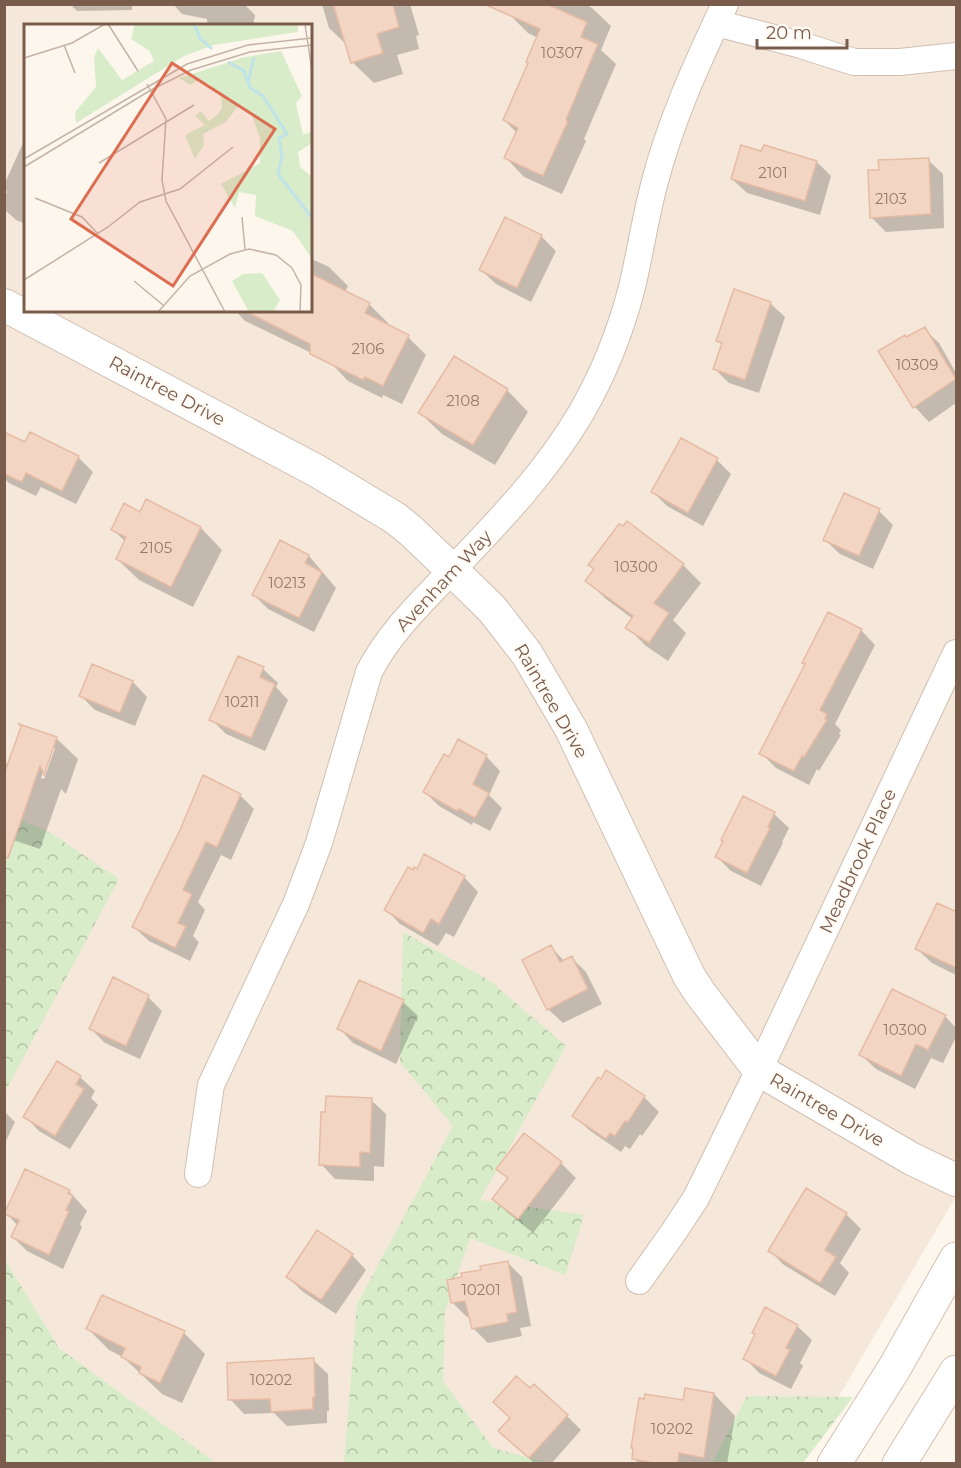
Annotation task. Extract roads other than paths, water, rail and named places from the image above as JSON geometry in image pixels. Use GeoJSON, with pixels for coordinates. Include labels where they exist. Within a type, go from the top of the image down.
{"type":"FeatureCollection","features":[{"type":"Feature","properties":{"kind":"main road"},"geometry":{"type":"LineString","coordinates":[[834,1464],[895,1367],[957,1259]]}},
{"type":"Feature","properties":{"kind":"main road"},"geometry":{"type":"LineString","coordinates":[[899,1464],[957,1372]]}},
{"type":"Feature","properties":{"kind":"street"},"geometry":{"type":"LineString","coordinates":[[721,14],[801,45],[854,62],[900,62],[957,56]]}},
{"type":"Feature","properties":{"kind":"street","name":"Avenham Way"},"geometry":{"type":"LineString","coordinates":[[198,1174],[211,1085],[296,904],[320,843],[369,672],[379,653],[414,610],[518,501],[559,448],[582,411],[609,354],[632,289],[654,185],[678,107],[721,14]]}},
{"type":"Feature","properties":{"kind":"street","name":"Raintree Drive"},"geometry":{"type":"LineString","coordinates":[[4,305],[317,471],[395,518],[410,530],[492,609],[527,654],[571,729],[689,976],[759,1070],[912,1159],[957,1180]]}},
{"type":"Feature","properties":{"kind":"street","name":"Meadbrook Place"},"geometry":{"type":"LineString","coordinates":[[639,1281],[696,1198],[957,653]]}}]}
